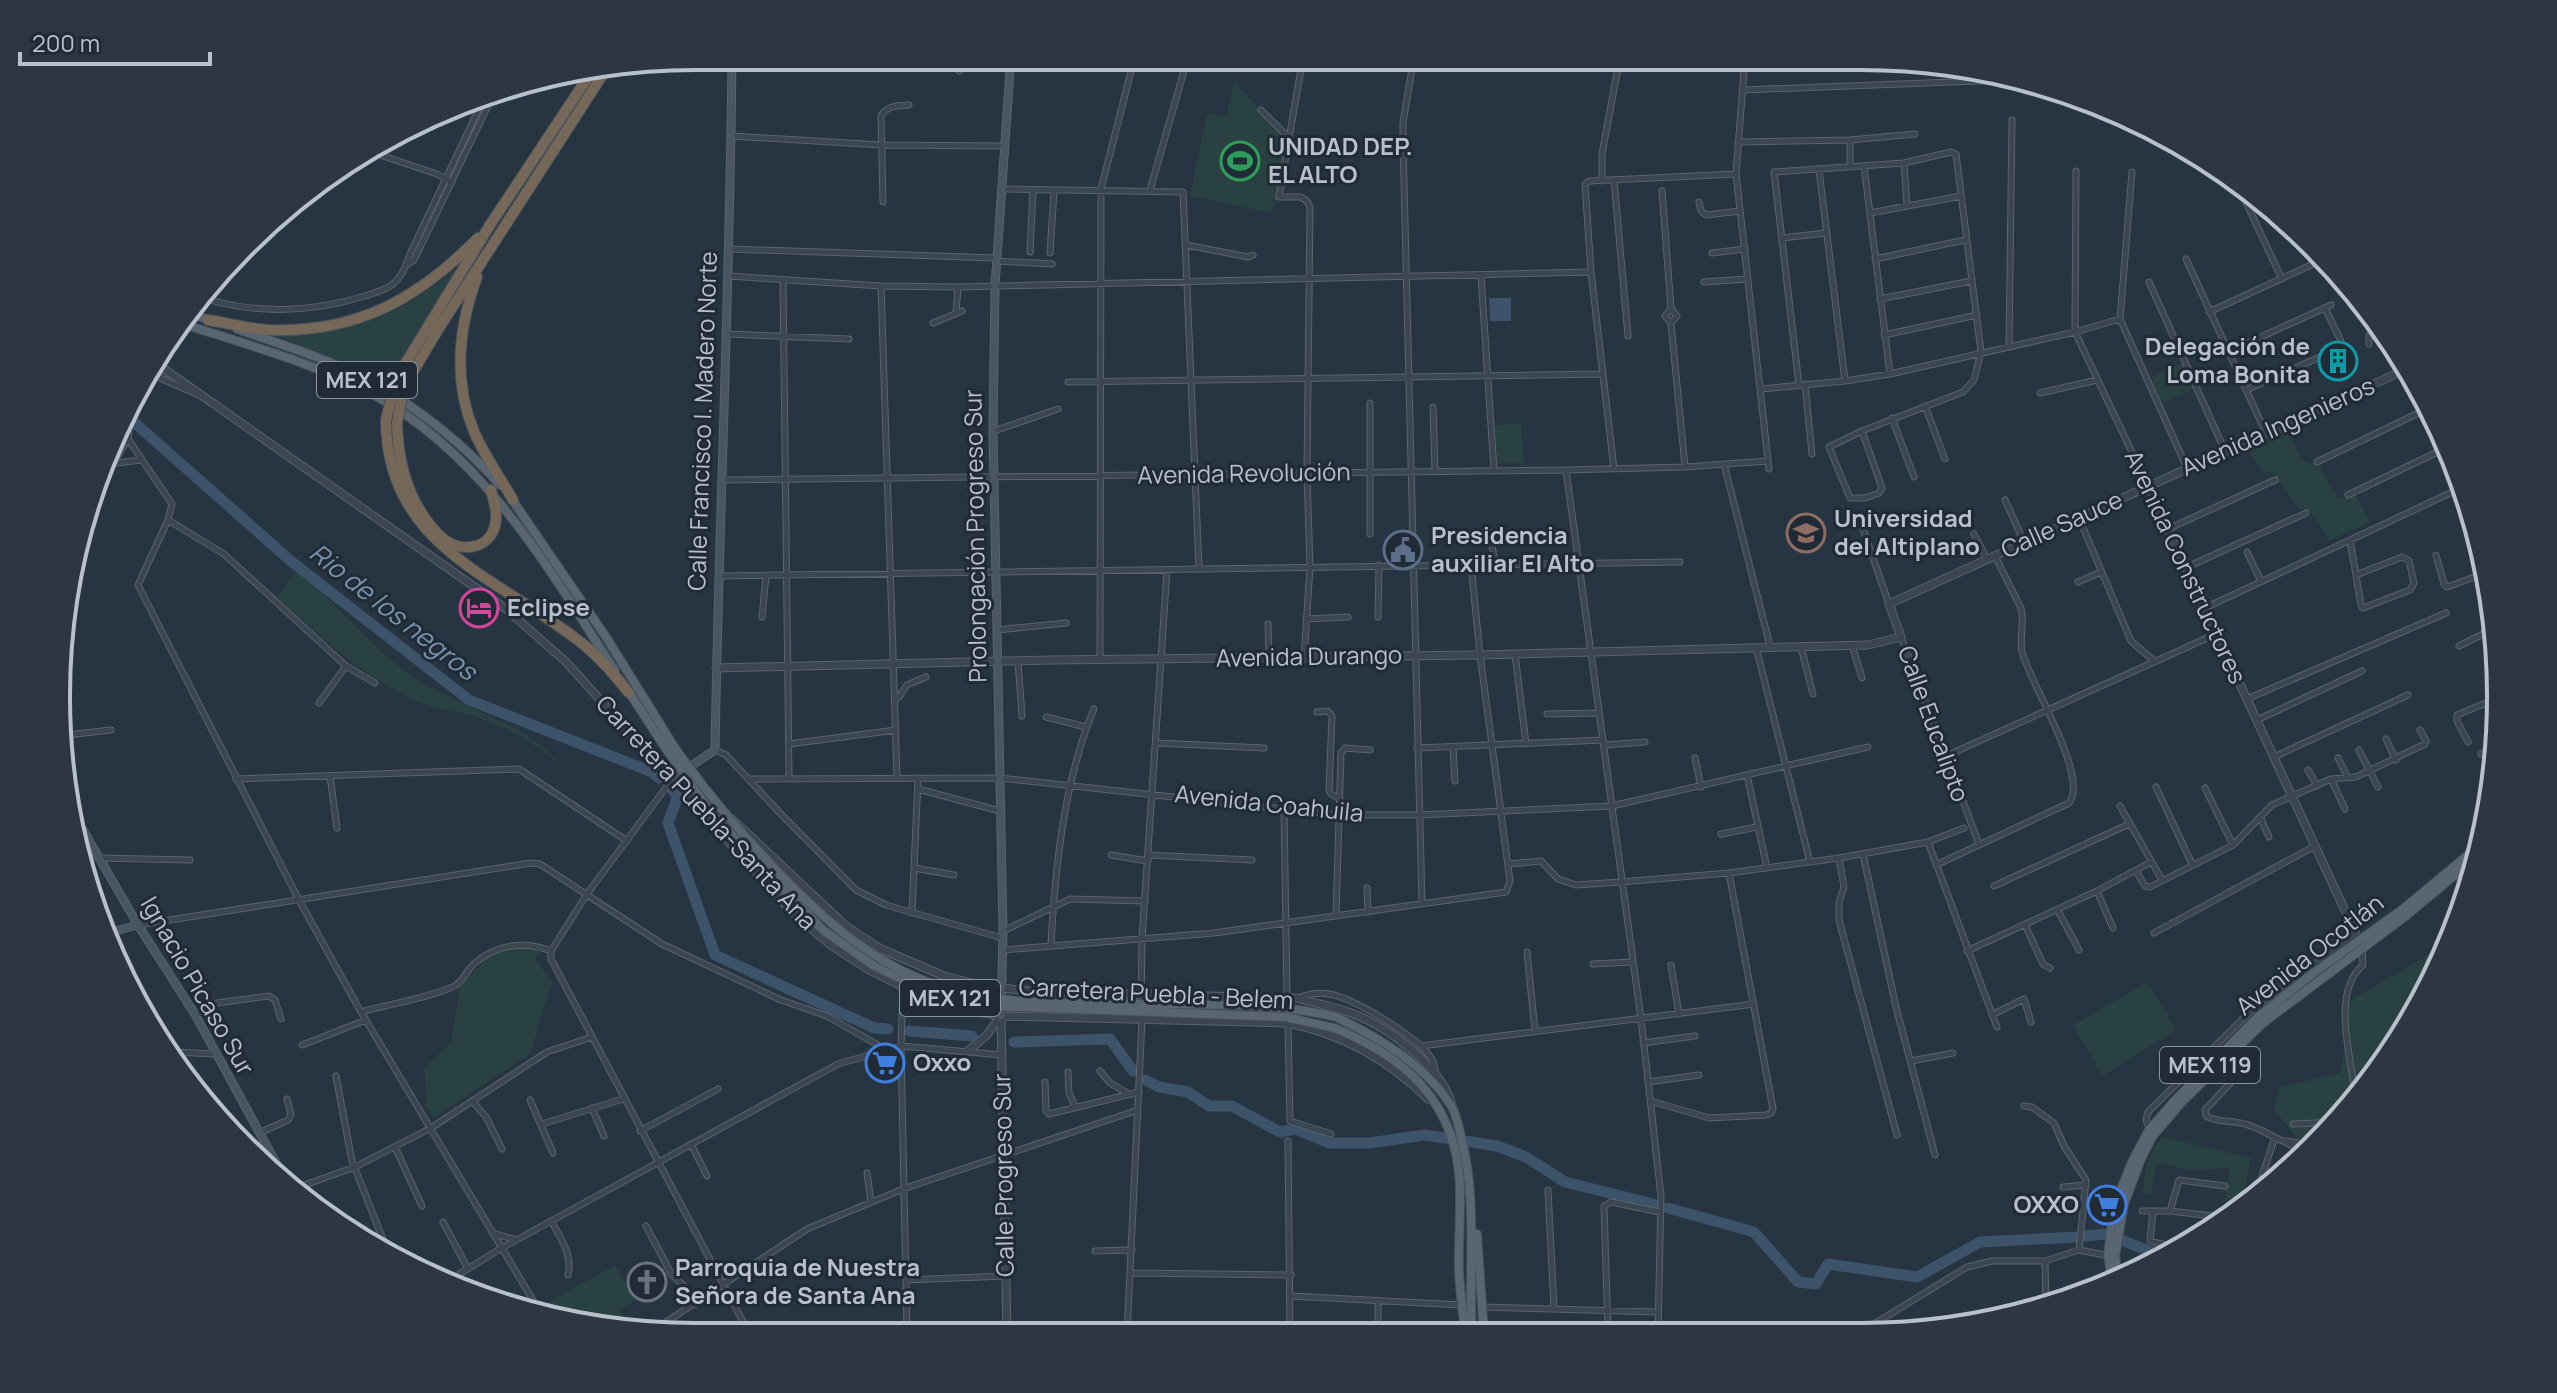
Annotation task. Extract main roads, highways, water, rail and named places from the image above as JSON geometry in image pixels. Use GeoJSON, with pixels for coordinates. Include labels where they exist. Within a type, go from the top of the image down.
{"type":"FeatureCollection","features":[{"type":"Feature","properties":{"kind":"highway"},"geometry":{"type":"LineString","coordinates":[[400,383],[601,77]]}},
{"type":"Feature","properties":{"kind":"highway"},"geometry":{"type":"LineString","coordinates":[[586,80],[490,225],[400,383],[386,446],[393,475],[417,520],[454,556],[584,645],[629,693]]}},
{"type":"Feature","properties":{"kind":"highway"},"geometry":{"type":"LineString","coordinates":[[208,320],[266,330],[314,329],[349,323],[419,290],[452,264],[490,225]]}},
{"type":"Feature","properties":{"kind":"highway"},"geometry":{"type":"LineString","coordinates":[[485,257],[466,307],[459,365],[463,398],[474,431],[513,500]]}},
{"type":"Feature","properties":{"kind":"highway"},"geometry":{"type":"LineString","coordinates":[[392,421],[407,486],[427,520],[449,543],[470,548],[490,538],[496,518],[491,490]]}},
{"type":"Feature","properties":{"kind":"main road","name":"Calle Francisco I. Madero Norte"},"geometry":{"type":"LineString","coordinates":[[673,778],[715,750],[717,576],[730,249],[732,70]]}},
{"type":"Feature","properties":{"kind":"main road","name":"Prolongación Progreso Sur"},"geometry":{"type":"LineString","coordinates":[[1001,1016],[993,431],[995,286],[1010,70]]}},
{"type":"Feature","properties":{"kind":"main road","name":"Carretera Puebla - Belem"},"geometry":{"type":"LineString","coordinates":[[198,316],[291,348],[374,383],[416,410],[488,472],[513,500],[606,637],[713,815],[823,930],[874,966],[931,993],[993,1006],[1286,1017],[1334,1028],[1389,1055],[1424,1088],[1445,1122],[1456,1157],[1459,1173],[1459,1273],[1464,1323]]}},
{"type":"Feature","properties":{"kind":"main road","name":"Carretera Puebla - Belem"},"geometry":{"type":"LineString","coordinates":[[191,327],[329,373],[376,396],[429,434],[491,490],[537,551],[629,693],[670,747],[786,881],[838,932],[885,962],[938,986],[998,999],[1280,1006],[1336,1017],[1370,1034],[1396,1052],[1422,1073],[1453,1109],[1466,1156],[1472,1208],[1472,1323]]}},
{"type":"Feature","properties":{"kind":"main road","name":"Ignacio Picaso Sur"},"geometry":{"type":"LineString","coordinates":[[85,834],[196,1016],[273,1159]]}},
{"type":"Feature","properties":{"kind":"main road","name":"Avenida Ocotlán"},"geometry":{"type":"LineString","coordinates":[[2112,1270],[2114,1206],[2149,1130],[2258,1017],[2403,909],[2467,856]]}},
{"type":"Feature","properties":{"kind":"main road","name":"Avenida Ocotlán"},"geometry":{"type":"LineString","coordinates":[[2115,1228],[2152,1137],[2182,1102],[2263,1023],[2359,941],[2407,915],[2463,868]]}},
{"type":"Feature","properties":{"kind":"main road"},"geometry":{"type":"LineString","coordinates":[[116,931],[138,925]]}},
{"type":"Feature","properties":{"kind":"main road"},"geometry":{"type":"LineString","coordinates":[[1472,1208],[1477,1234],[1482,1323]]}},
{"type":"Feature","properties":{"kind":"main road"},"geometry":{"type":"LineString","coordinates":[[1460,1217],[1480,1323]]}},
{"type":"Feature","properties":{"kind":"main road","name":"Avenida Ocotlán"},"geometry":{"type":"LineString","coordinates":[[2112,1256],[2115,1268]]}},
{"type":"Feature","properties":{"kind":"water"},"geometry":{"type":"Polygon","coordinates":[[[1489,298],[1511,298],[1511,321],[1490,321],[1489,298]]]}},
{"type":"Feature","properties":{"kind":"waterway","name":"Rio de los negros"},"geometry":{"type":"LineString","coordinates":[[136,424],[292,562],[469,700],[652,772],[659,778]]}},
{"type":"Feature","properties":{"kind":"waterway","name":"Rio de los negros"},"geometry":{"type":"LineString","coordinates":[[673,791],[678,796],[668,823],[715,955],[874,1028],[888,1029]]}},
{"type":"Feature","properties":{"kind":"waterway","name":"Rio de los negros"},"geometry":{"type":"LineString","coordinates":[[909,1031],[972,1036]]}},
{"type":"Feature","properties":{"kind":"waterway","name":"Rio de los negros"},"geometry":{"type":"LineString","coordinates":[[1014,1042],[1110,1039],[1133,1071]]}},
{"type":"Feature","properties":{"kind":"waterway","name":"Rio de los negros"},"geometry":{"type":"LineString","coordinates":[[1146,1080],[1159,1087],[1188,1092],[1209,1106],[1232,1106],[1280,1132],[1295,1129],[1329,1143],[1369,1143],[1425,1135],[1497,1146],[1526,1157],[1565,1182],[1653,1204]]}},
{"type":"Feature","properties":{"kind":"waterway","name":"Rio de los negros"},"geometry":{"type":"LineString","coordinates":[[1668,1208],[1754,1232],[1798,1282],[1816,1284],[1828,1264],[1917,1277],[1980,1242],[2078,1237]]}},
{"type":"Feature","properties":{"kind":"waterway","name":"Rio de los negros"},"geometry":{"type":"LineString","coordinates":[[2085,1236],[2106,1234],[2150,1251]]}},
{"type":"Feature","properties":{"kind":"place","name":"UNIDAD DEP. EL ALTO"},"geometry":{"type":"Point","coordinates":[1240,161]}},
{"type":"Feature","properties":{"kind":"place","name":"Delegación de Loma Bonita"},"geometry":{"type":"Point","coordinates":[2338,361]}},
{"type":"Feature","properties":{"kind":"place","name":"Universidad del Altiplano"},"geometry":{"type":"Point","coordinates":[1806,533]}},
{"type":"Feature","properties":{"kind":"place","name":"Presidencia auxiliar El Alto"},"geometry":{"type":"Point","coordinates":[1403,550]}},
{"type":"Feature","properties":{"kind":"place","name":"Eclipse"},"geometry":{"type":"Point","coordinates":[479,608]}},
{"type":"Feature","properties":{"kind":"place","name":"Oxxo"},"geometry":{"type":"Point","coordinates":[885,1063]}},
{"type":"Feature","properties":{"kind":"place","name":"OXXO"},"geometry":{"type":"Point","coordinates":[2107,1205]}},
{"type":"Feature","properties":{"kind":"place","name":"Parroquia de Nuestra Señora de Santa Ana"},"geometry":{"type":"Point","coordinates":[647,1282]}}]}
